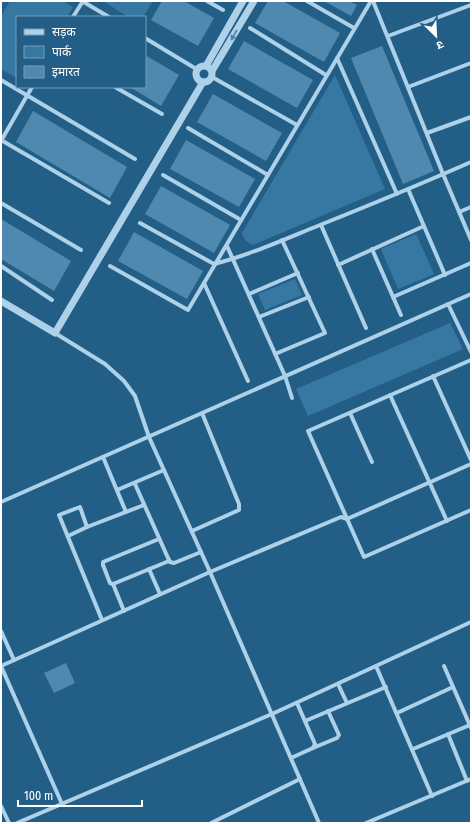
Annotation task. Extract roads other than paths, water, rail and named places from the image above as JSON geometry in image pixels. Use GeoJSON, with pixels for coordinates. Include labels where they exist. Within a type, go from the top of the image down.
{"type":"FeatureCollection","features":[{"type":"Feature","properties":{"kind":"street"},"geometry":{"type":"LineString","coordinates":[[74,16],[82,1],[107,16]]}},
{"type":"Feature","properties":{"kind":"street"},"geometry":{"type":"LineString","coordinates":[[207,1],[223,10]]}},
{"type":"Feature","properties":{"kind":"street"},"geometry":{"type":"LineString","coordinates":[[206,66],[244,1]]}},
{"type":"Feature","properties":{"kind":"street"},"geometry":{"type":"LineString","coordinates":[[55,333],[203,82],[207,82],[254,1]]}},
{"type":"Feature","properties":{"kind":"street"},"geometry":{"type":"LineString","coordinates":[[307,1],[354,28]]}},
{"type":"Feature","properties":{"kind":"street"},"geometry":{"type":"LineString","coordinates":[[110,266],[188,310],[326,75],[372,1]]}},
{"type":"Feature","properties":{"kind":"street"},"geometry":{"type":"LineString","coordinates":[[372,1],[388,36],[471,240]]}},
{"type":"Feature","properties":{"kind":"street"},"geometry":{"type":"LineString","coordinates":[[388,36],[471,6]]}},
{"type":"Feature","properties":{"kind":"street"},"geometry":{"type":"LineString","coordinates":[[250,28],[326,75]]}},
{"type":"Feature","properties":{"kind":"street"},"geometry":{"type":"LineString","coordinates":[[146,39],[198,70]]}},
{"type":"Feature","properties":{"kind":"street"},"geometry":{"type":"LineString","coordinates":[[337,58],[397,194]]}},
{"type":"Feature","properties":{"kind":"street"},"geometry":{"type":"LineString","coordinates":[[408,87],[471,63]]}},
{"type":"Feature","properties":{"kind":"street"},"geometry":{"type":"LineString","coordinates":[[203,82],[198,79],[196,73],[200,67],[206,66],[211,69],[212,74],[297,125]]}},
{"type":"Feature","properties":{"kind":"street"},"geometry":{"type":"LineString","coordinates":[[1,80],[135,159]]}},
{"type":"Feature","properties":{"kind":"street"},"geometry":{"type":"LineString","coordinates":[[32,88],[1,141],[109,203]]}},
{"type":"Feature","properties":{"kind":"street"},"geometry":{"type":"LineString","coordinates":[[117,88],[162,114]]}},
{"type":"Feature","properties":{"kind":"street"},"geometry":{"type":"LineString","coordinates":[[427,133],[471,117]]}},
{"type":"Feature","properties":{"kind":"street"},"geometry":{"type":"LineString","coordinates":[[188,128],[268,175]]}},
{"type":"Feature","properties":{"kind":"street"},"geometry":{"type":"LineString","coordinates":[[140,223],[214,264],[232,260],[397,194],[471,162]]}},
{"type":"Feature","properties":{"kind":"street"},"geometry":{"type":"LineString","coordinates":[[163,175],[241,220]]}},
{"type":"Feature","properties":{"kind":"street"},"geometry":{"type":"LineString","coordinates":[[408,189],[445,275]]}},
{"type":"Feature","properties":{"kind":"street"},"geometry":{"type":"LineString","coordinates":[[1,203],[81,250]]}},
{"type":"Feature","properties":{"kind":"street"},"geometry":{"type":"LineString","coordinates":[[459,212],[471,207]]}},
{"type":"Feature","properties":{"kind":"street"},"geometry":{"type":"LineString","coordinates":[[320,225],[366,328]]}},
{"type":"Feature","properties":{"kind":"street"},"geometry":{"type":"LineString","coordinates":[[338,265],[424,226]]}},
{"type":"Feature","properties":{"kind":"street"},"geometry":{"type":"LineString","coordinates":[[275,354],[325,333],[282,240]]}},
{"type":"Feature","properties":{"kind":"street"},"geometry":{"type":"LineString","coordinates":[[226,246],[286,376],[292,398]]}},
{"type":"Feature","properties":{"kind":"street"},"geometry":{"type":"LineString","coordinates":[[372,249],[401,314]]}},
{"type":"Feature","properties":{"kind":"street"},"geometry":{"type":"LineString","coordinates":[[393,297],[471,263]]}},
{"type":"Feature","properties":{"kind":"street"},"geometry":{"type":"LineString","coordinates":[[1,266],[52,300]]}},
{"type":"Feature","properties":{"kind":"street"},"geometry":{"type":"LineString","coordinates":[[249,294],[298,273]]}},
{"type":"Feature","properties":{"kind":"street"},"geometry":{"type":"LineString","coordinates":[[204,283],[248,381]]}},
{"type":"Feature","properties":{"kind":"street"},"geometry":{"type":"LineString","coordinates":[[1,502],[471,294]]}},
{"type":"Feature","properties":{"kind":"street"},"geometry":{"type":"LineString","coordinates":[[259,316],[309,297]]}},
{"type":"Feature","properties":{"kind":"street"},"geometry":{"type":"LineString","coordinates":[[1,302],[105,364],[124,381],[135,396],[149,437],[192,531],[319,823]]}},
{"type":"Feature","properties":{"kind":"street"},"geometry":{"type":"LineString","coordinates":[[448,304],[471,352]]}},
{"type":"Feature","properties":{"kind":"street"},"geometry":{"type":"LineString","coordinates":[[471,360],[308,431],[364,557],[471,510]]}},
{"type":"Feature","properties":{"kind":"street"},"geometry":{"type":"LineString","coordinates":[[433,376],[471,460]]}},
{"type":"Feature","properties":{"kind":"street"},"geometry":{"type":"LineString","coordinates":[[390,395],[447,521]]}},
{"type":"Feature","properties":{"kind":"street"},"geometry":{"type":"LineString","coordinates":[[192,531],[239,510],[239,504],[202,413]]}},
{"type":"Feature","properties":{"kind":"street"},"geometry":{"type":"LineString","coordinates":[[350,413],[372,462]]}},
{"type":"Feature","properties":{"kind":"street"},"geometry":{"type":"LineString","coordinates":[[103,457],[126,512]]}},
{"type":"Feature","properties":{"kind":"street"},"geometry":{"type":"LineString","coordinates":[[62,804],[1,666],[210,572],[341,517],[347,519],[471,464]]}},
{"type":"Feature","properties":{"kind":"street"},"geometry":{"type":"LineString","coordinates":[[117,490],[135,484],[164,470]]}},
{"type":"Feature","properties":{"kind":"street"},"geometry":{"type":"LineString","coordinates":[[135,484],[169,561]]}},
{"type":"Feature","properties":{"kind":"street"},"geometry":{"type":"LineString","coordinates":[[68,536],[144,505]]}},
{"type":"Feature","properties":{"kind":"street"},"geometry":{"type":"LineString","coordinates":[[87,527],[80,506],[59,515],[102,620]]}},
{"type":"Feature","properties":{"kind":"street"},"geometry":{"type":"LineString","coordinates":[[124,610],[113,584],[110,583],[103,562],[159,539]]}},
{"type":"Feature","properties":{"kind":"street"},"geometry":{"type":"LineString","coordinates":[[113,584],[169,561],[174,563],[201,552]]}},
{"type":"Feature","properties":{"kind":"street"},"geometry":{"type":"LineString","coordinates":[[149,569],[160,594]]}},
{"type":"Feature","properties":{"kind":"street"},"geometry":{"type":"LineString","coordinates":[[17,823],[297,703],[471,622]]}},
{"type":"Feature","properties":{"kind":"street"},"geometry":{"type":"LineString","coordinates":[[1,631],[14,660]]}},
{"type":"Feature","properties":{"kind":"street"},"geometry":{"type":"LineString","coordinates":[[376,666],[432,796]]}},
{"type":"Feature","properties":{"kind":"street"},"geometry":{"type":"LineString","coordinates":[[413,749],[448,734],[470,727],[444,666]]}},
{"type":"Feature","properties":{"kind":"street"},"geometry":{"type":"LineString","coordinates":[[338,684],[347,703]]}},
{"type":"Feature","properties":{"kind":"street"},"geometry":{"type":"LineString","coordinates":[[305,720],[386,687]]}},
{"type":"Feature","properties":{"kind":"street"},"geometry":{"type":"LineString","coordinates":[[397,713],[453,687]]}},
{"type":"Feature","properties":{"kind":"street"},"geometry":{"type":"LineString","coordinates":[[297,703],[316,744],[313,748]]}},
{"type":"Feature","properties":{"kind":"street"},"geometry":{"type":"LineString","coordinates":[[291,758],[337,738],[339,735],[328,711]]}},
{"type":"Feature","properties":{"kind":"street"},"geometry":{"type":"LineString","coordinates":[[366,823],[469,780],[448,734]]}},
{"type":"Feature","properties":{"kind":"street"},"geometry":{"type":"LineString","coordinates":[[211,823],[300,779]]}},
{"type":"Feature","properties":{"kind":"street"},"geometry":{"type":"LineString","coordinates":[[1,806],[8,823]]}}]}
